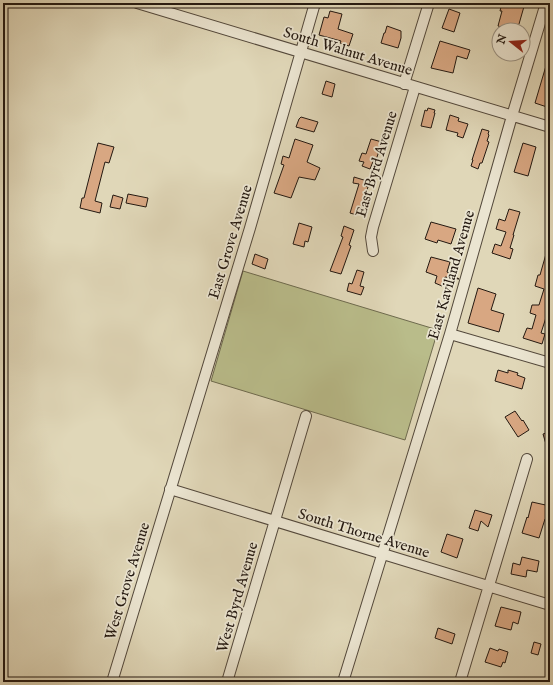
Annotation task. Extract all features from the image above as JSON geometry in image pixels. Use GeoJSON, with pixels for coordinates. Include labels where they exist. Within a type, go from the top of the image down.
{"type":"FeatureCollection","features":[{"type":"Feature","properties":{"kind":"street","name":"South Walnut Avenue"},"geometry":{"type":"LineString","coordinates":[[137,3],[550,127]]}},
{"type":"Feature","properties":{"kind":"street","name":"East Grove Avenue"},"geometry":{"type":"LineString","coordinates":[[170,489],[250,228],[315,3]]}},
{"type":"Feature","properties":{"kind":"street"},"geometry":{"type":"LineString","coordinates":[[404,84],[429,3]]}},
{"type":"Feature","properties":{"kind":"street","name":"East Kaviland Avenue"},"geometry":{"type":"LineString","coordinates":[[343,682],[381,554],[450,334],[546,3]]}},
{"type":"Feature","properties":{"kind":"street","name":"East Byrd Avenue"},"geometry":{"type":"LineString","coordinates":[[372,251],[371,237],[373,227],[415,87]]}},
{"type":"Feature","properties":{"kind":"street"},"geometry":{"type":"LineString","coordinates":[[450,334],[550,363]]}},
{"type":"Feature","properties":{"kind":"street"},"geometry":{"type":"LineString","coordinates":[[275,521],[306,416]]}},
{"type":"Feature","properties":{"kind":"street"},"geometry":{"type":"LineString","coordinates":[[460,682],[526,458]]}},
{"type":"Feature","properties":{"kind":"street","name":"South Thorne Avenue"},"geometry":{"type":"LineString","coordinates":[[170,489],[550,605]]}},
{"type":"Feature","properties":{"kind":"street","name":"West Grove Avenue"},"geometry":{"type":"LineString","coordinates":[[112,682],[170,489]]}},
{"type":"Feature","properties":{"kind":"street","name":"West Byrd Avenue"},"geometry":{"type":"LineString","coordinates":[[228,682],[275,521]]}},
{"type":"Feature","properties":{"kind":"green space"},"geometry":{"type":"Polygon","coordinates":[[[243,271],[438,330],[405,440],[211,381],[243,271]]]}},
{"type":"Feature","properties":{"kind":"building"},"geometry":{"type":"Polygon","coordinates":[[[502,3],[515,5],[516,3],[525,3],[520,22],[499,22],[502,11],[500,11],[502,3]]]}},
{"type":"Feature","properties":{"kind":"building"},"geometry":{"type":"Polygon","coordinates":[[[449,9],[460,13],[454,32],[442,28],[449,9]]]}},
{"type":"Feature","properties":{"kind":"building"},"geometry":{"type":"Polygon","coordinates":[[[330,11],[342,14],[338,29],[353,34],[349,46],[340,43],[341,41],[319,35],[324,17],[328,18],[330,11]]]}},
{"type":"Feature","properties":{"kind":"building"},"geometry":{"type":"Polygon","coordinates":[[[387,26],[401,31],[401,38],[398,48],[381,43],[387,26]]]}},
{"type":"Feature","properties":{"kind":"building"},"geometry":{"type":"Polygon","coordinates":[[[440,41],[470,50],[467,59],[457,56],[453,73],[431,68],[440,41]]]}},
{"type":"Feature","properties":{"kind":"building"},"geometry":{"type":"Polygon","coordinates":[[[548,59],[550,59],[550,108],[535,103],[548,59]]]}},
{"type":"Feature","properties":{"kind":"building"},"geometry":{"type":"Polygon","coordinates":[[[326,81],[335,84],[332,97],[322,94],[326,81]]]}},
{"type":"Feature","properties":{"kind":"building"},"geometry":{"type":"Polygon","coordinates":[[[428,108],[435,110],[431,128],[421,126],[425,110],[427,111],[428,108]]]}},
{"type":"Feature","properties":{"kind":"building"},"geometry":{"type":"Polygon","coordinates":[[[450,115],[459,118],[458,121],[468,124],[463,138],[457,136],[458,133],[446,130],[450,115]]]}},
{"type":"Feature","properties":{"kind":"building"},"geometry":{"type":"Polygon","coordinates":[[[301,117],[318,122],[314,132],[296,127],[301,117]]]}},
{"type":"Feature","properties":{"kind":"building"},"geometry":{"type":"Polygon","coordinates":[[[482,129],[489,131],[487,141],[489,142],[482,163],[480,163],[478,169],[471,166],[482,129]]]}},
{"type":"Feature","properties":{"kind":"building"},"geometry":{"type":"Polygon","coordinates":[[[295,139],[313,145],[307,162],[320,168],[315,180],[299,177],[291,198],[274,193],[284,165],[281,164],[283,156],[289,158],[295,139]]]}},
{"type":"Feature","properties":{"kind":"building"},"geometry":{"type":"Polygon","coordinates":[[[371,139],[382,142],[376,160],[374,159],[370,169],[362,166],[364,162],[359,161],[362,153],[366,154],[371,139]]]}},
{"type":"Feature","properties":{"kind":"building"},"geometry":{"type":"Polygon","coordinates":[[[98,143],[114,147],[109,163],[105,162],[95,201],[102,203],[100,213],[80,208],[98,143]]]}},
{"type":"Feature","properties":{"kind":"building"},"geometry":{"type":"Polygon","coordinates":[[[523,143],[536,147],[528,176],[514,172],[523,143]]]}},
{"type":"Feature","properties":{"kind":"building"},"geometry":{"type":"Polygon","coordinates":[[[354,177],[367,181],[365,186],[368,187],[361,209],[359,208],[357,215],[350,213],[359,184],[353,183],[354,177]]]}},
{"type":"Feature","properties":{"kind":"building"},"geometry":{"type":"Polygon","coordinates":[[[128,194],[148,198],[146,207],[126,203],[128,194]]]}},
{"type":"Feature","properties":{"kind":"building"},"geometry":{"type":"Polygon","coordinates":[[[113,195],[123,198],[120,209],[110,207],[113,195]]]}},
{"type":"Feature","properties":{"kind":"building"},"geometry":{"type":"Polygon","coordinates":[[[509,209],[520,212],[510,248],[513,249],[510,259],[492,253],[495,244],[501,246],[506,232],[496,229],[499,219],[505,221],[509,209]]]}},
{"type":"Feature","properties":{"kind":"building"},"geometry":{"type":"Polygon","coordinates":[[[431,222],[456,229],[451,244],[438,240],[437,243],[425,239],[431,222]]]}},
{"type":"Feature","properties":{"kind":"building"},"geometry":{"type":"Polygon","coordinates":[[[299,223],[312,227],[308,242],[305,241],[304,247],[293,244],[299,223]]]}},
{"type":"Feature","properties":{"kind":"building"},"geometry":{"type":"Polygon","coordinates":[[[344,226],[354,230],[349,245],[351,246],[341,274],[330,271],[343,237],[341,236],[344,226]]]}},
{"type":"Feature","properties":{"kind":"building"},"geometry":{"type":"Polygon","coordinates":[[[548,247],[550,248],[550,305],[541,333],[545,334],[542,344],[523,338],[527,328],[532,329],[536,315],[530,313],[532,305],[539,305],[544,289],[535,286],[538,275],[540,275],[548,247]]]}},
{"type":"Feature","properties":{"kind":"building"},"geometry":{"type":"Polygon","coordinates":[[[255,254],[268,259],[265,269],[252,264],[255,254]]]}},
{"type":"Feature","properties":{"kind":"building"},"geometry":{"type":"Polygon","coordinates":[[[431,257],[450,262],[447,272],[459,279],[445,277],[442,286],[435,283],[437,276],[426,272],[431,257]]]}},
{"type":"Feature","properties":{"kind":"building"},"geometry":{"type":"Polygon","coordinates":[[[357,270],[364,272],[360,286],[364,287],[361,295],[347,291],[349,283],[352,284],[357,270]]]}},
{"type":"Feature","properties":{"kind":"building"},"geometry":{"type":"Polygon","coordinates":[[[478,288],[496,294],[491,310],[504,314],[499,332],[468,323],[478,288]]]}},
{"type":"Feature","properties":{"kind":"building"},"geometry":{"type":"Polygon","coordinates":[[[498,370],[508,373],[508,370],[518,373],[517,375],[525,378],[522,389],[495,381],[498,370]]]}},
{"type":"Feature","properties":{"kind":"building"},"geometry":{"type":"Polygon","coordinates":[[[515,411],[529,430],[518,437],[505,417],[515,411]]]}},
{"type":"Feature","properties":{"kind":"building"},"geometry":{"type":"Polygon","coordinates":[[[550,432],[550,451],[548,451],[543,434],[550,432]]]}},
{"type":"Feature","properties":{"kind":"building"},"geometry":{"type":"Polygon","coordinates":[[[532,502],[550,506],[550,520],[545,519],[539,538],[522,533],[532,502]]]}},
{"type":"Feature","properties":{"kind":"building"},"geometry":{"type":"Polygon","coordinates":[[[475,510],[492,515],[488,527],[481,521],[478,531],[469,528],[475,510]]]}},
{"type":"Feature","properties":{"kind":"building"},"geometry":{"type":"Polygon","coordinates":[[[447,534],[463,539],[457,558],[441,552],[447,534]]]}},
{"type":"Feature","properties":{"kind":"building"},"geometry":{"type":"Polygon","coordinates":[[[522,557],[539,561],[537,572],[527,570],[526,577],[511,574],[513,563],[520,565],[522,557]]]}},
{"type":"Feature","properties":{"kind":"building"},"geometry":{"type":"Polygon","coordinates":[[[501,607],[521,612],[518,624],[513,622],[511,630],[495,626],[501,607]]]}},
{"type":"Feature","properties":{"kind":"building"},"geometry":{"type":"Polygon","coordinates":[[[438,628],[455,634],[452,644],[435,638],[438,628]]]}},
{"type":"Feature","properties":{"kind":"building"},"geometry":{"type":"Polygon","coordinates":[[[534,642],[541,644],[538,655],[531,653],[534,642]]]}},
{"type":"Feature","properties":{"kind":"building"},"geometry":{"type":"Polygon","coordinates":[[[490,648],[508,652],[505,663],[503,662],[501,667],[485,662],[490,648]]]}}]}
